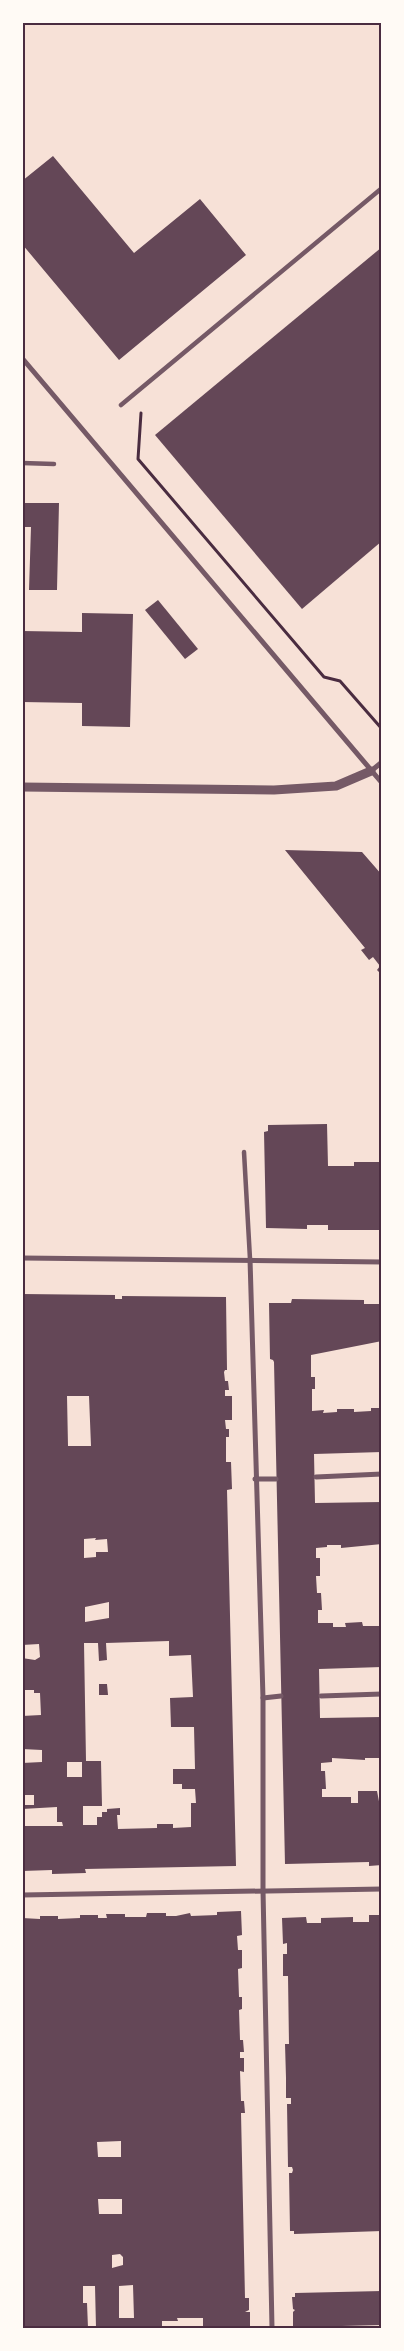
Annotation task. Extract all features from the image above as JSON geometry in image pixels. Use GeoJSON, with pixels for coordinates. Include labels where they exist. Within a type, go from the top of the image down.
{"type":"FeatureCollection","features":[{"type":"Feature","properties":{"kind":"street"},"geometry":{"type":"LineString","coordinates":[[122,405],[382,188]]}},
{"type":"Feature","properties":{"kind":"street"},"geometry":{"type":"LineString","coordinates":[[22,358],[382,783]]}},
{"type":"Feature","properties":{"kind":"street"},"geometry":{"type":"LineString","coordinates":[[22,463],[54,464]]}},
{"type":"Feature","properties":{"kind":"street"},"geometry":{"type":"LineString","coordinates":[[22,787],[274,790],[336,786],[371,771],[382,762]]}},
{"type":"Feature","properties":{"kind":"street"},"geometry":{"type":"LineString","coordinates":[[244,1152],[250,1260],[263,1698],[262,1890],[272,2328]]}},
{"type":"Feature","properties":{"kind":"street"},"geometry":{"type":"LineString","coordinates":[[22,1258],[382,1262]]}},
{"type":"Feature","properties":{"kind":"street"},"geometry":{"type":"LineString","coordinates":[[316,1477],[382,1474]]}},
{"type":"Feature","properties":{"kind":"street"},"geometry":{"type":"LineString","coordinates":[[255,1479],[276,1479]]}},
{"type":"Feature","properties":{"kind":"street"},"geometry":{"type":"LineString","coordinates":[[321,1696],[382,1694]]}},
{"type":"Feature","properties":{"kind":"street"},"geometry":{"type":"LineString","coordinates":[[263,1698],[281,1696]]}},
{"type":"Feature","properties":{"kind":"street"},"geometry":{"type":"LineString","coordinates":[[22,1895],[382,1889]]}},
{"type":"Feature","properties":{"kind":"path"},"geometry":{"type":"LineString","coordinates":[[142,404],[138,459],[324,677],[340,681],[382,730]]}},
{"type":"Feature","properties":{"kind":"building"},"geometry":{"type":"Polygon","coordinates":[[[53,156],[134,253],[200,199],[246,255],[119,360],[22,244],[22,181],[53,156]]]}},
{"type":"Feature","properties":{"kind":"building"},"geometry":{"type":"Polygon","coordinates":[[[382,247],[382,541],[302,609],[155,435],[382,247]]]}},
{"type":"Feature","properties":{"kind":"building"},"geometry":{"type":"Polygon","coordinates":[[[22,503],[59,503],[57,590],[29,590],[31,527],[22,527],[22,503]]]}},
{"type":"Feature","properties":{"kind":"building"},"geometry":{"type":"Polygon","coordinates":[[[158,600],[198,649],[185,659],[145,610],[158,600]]]}},
{"type":"Feature","properties":{"kind":"building"},"geometry":{"type":"Polygon","coordinates":[[[82,613],[133,614],[130,727],[82,726],[82,703],[22,702],[22,631],[82,632],[82,613]]]}},
{"type":"Feature","properties":{"kind":"building"},"geometry":{"type":"Polygon","coordinates":[[[285,850],[362,852],[382,875],[382,975],[377,970],[380,966],[373,957],[369,960],[361,950],[365,948],[285,850]]]}},
{"type":"Feature","properties":{"kind":"building"},"geometry":{"type":"Polygon","coordinates":[[[327,1124],[328,1166],[354,1166],[354,1162],[380,1162],[382,1230],[328,1230],[328,1225],[307,1225],[307,1229],[266,1228],[264,1132],[268,1131],[268,1125],[327,1124]]]}},
{"type":"Feature","properties":{"kind":"building"},"geometry":{"type":"Polygon","coordinates":[[[22,1294],[115,1295],[115,1299],[122,1299],[122,1296],[226,1297],[227,1370],[224,1372],[229,1390],[225,1390],[225,1396],[232,1396],[232,1420],[225,1420],[226,1429],[229,1429],[229,1437],[226,1437],[226,1462],[231,1462],[232,1489],[227,1490],[236,1866],[85,1869],[86,1873],[52,1874],[52,1870],[22,1871],[22,1826],[63,1826],[62,1822],[57,1822],[57,1807],[22,1809],[22,1805],[34,1805],[34,1795],[22,1795],[22,1763],[42,1762],[42,1750],[22,1749],[22,1716],[41,1715],[40,1693],[34,1693],[34,1690],[22,1690],[22,1658],[35,1660],[40,1657],[39,1644],[22,1645],[22,1294]],[[67,1396],[68,1446],[91,1446],[89,1396],[67,1396]],[[84,1539],[84,1558],[96,1557],[96,1552],[108,1552],[107,1539],[84,1539]],[[109,1602],[85,1607],[85,1622],[109,1618],[109,1602]],[[169,1641],[106,1643],[107,1660],[99,1661],[98,1643],[84,1643],[86,1761],[101,1761],[102,1806],[83,1806],[83,1825],[97,1825],[97,1817],[102,1817],[102,1812],[107,1812],[107,1809],[120,1808],[120,1815],[117,1815],[118,1829],[157,1828],[157,1824],[173,1824],[173,1828],[191,1827],[191,1803],[196,1803],[195,1789],[182,1789],[182,1784],[173,1784],[173,1769],[195,1769],[194,1727],[171,1727],[170,1698],[193,1697],[191,1655],[169,1656],[169,1641]],[[67,1762],[67,1777],[82,1777],[82,1762],[67,1762]]]}},
{"type":"Feature","properties":{"kind":"building"},"geometry":{"type":"Polygon","coordinates":[[[292,1299],[364,1300],[364,1304],[382,1304],[382,1341],[311,1355],[311,1377],[315,1377],[315,1389],[312,1389],[312,1411],[324,1410],[323,1413],[337,1412],[337,1409],[354,1409],[354,1412],[371,1411],[371,1408],[382,1408],[382,1452],[314,1454],[315,1503],[382,1502],[382,1544],[341,1548],[341,1545],[327,1545],[327,1547],[316,1548],[316,1558],[320,1558],[320,1576],[316,1576],[317,1593],[321,1593],[322,1610],[318,1610],[318,1623],[333,1623],[333,1627],[346,1627],[345,1623],[362,1622],[363,1626],[382,1626],[382,1667],[319,1669],[320,1718],[382,1717],[382,1758],[365,1758],[365,1760],[332,1758],[332,1762],[321,1763],[321,1771],[325,1771],[326,1789],[322,1789],[322,1797],[351,1797],[351,1803],[358,1803],[358,1791],[377,1791],[382,1817],[382,1865],[369,1866],[369,1862],[285,1864],[274,1362],[270,1359],[269,1303],[291,1303],[292,1299]]]}},
{"type":"Feature","properties":{"kind":"building"},"geometry":{"type":"Polygon","coordinates":[[[99,1684],[107,1684],[108,1695],[99,1695],[99,1684]]]}},
{"type":"Feature","properties":{"kind":"building"},"geometry":{"type":"Polygon","coordinates":[[[241,1911],[242,1935],[237,1936],[238,1950],[242,1950],[242,1968],[238,1969],[239,1997],[242,1997],[242,2009],[239,2010],[240,2040],[243,2040],[244,2052],[240,2052],[240,2058],[244,2058],[244,2072],[240,2071],[241,2101],[244,2101],[245,2113],[241,2113],[245,2298],[249,2298],[249,2310],[245,2312],[250,2312],[250,2328],[203,2328],[203,2318],[177,2318],[178,2321],[162,2321],[162,2326],[173,2326],[176,2328],[96,2328],[95,2286],[83,2286],[83,2303],[87,2303],[88,2328],[22,2328],[22,1918],[40,1919],[40,1916],[58,1916],[58,1919],[80,1918],[80,1915],[98,1915],[98,1918],[107,1918],[106,1914],[125,1914],[125,1917],[146,1917],[147,1913],[166,1913],[166,1916],[176,1916],[190,1913],[191,1916],[217,1915],[217,1912],[241,1911]],[[121,2141],[97,2142],[98,2157],[121,2157],[121,2141]],[[98,2199],[99,2214],[122,2214],[122,2199],[98,2199]],[[120,2254],[112,2255],[112,2268],[123,2265],[123,2257],[120,2254]],[[133,2285],[119,2286],[119,2318],[134,2318],[133,2285]]]}},
{"type":"Feature","properties":{"kind":"building"},"geometry":{"type":"Polygon","coordinates":[[[369,1915],[382,1915],[382,2231],[294,2234],[294,2231],[290,2231],[289,2173],[292,2173],[293,2170],[292,2167],[288,2167],[287,2104],[291,2104],[291,2098],[286,2098],[285,2044],[289,2044],[288,1976],[283,1976],[283,1954],[287,1954],[287,1943],[283,1944],[282,1918],[306,1917],[307,1923],[321,1923],[321,1918],[353,1917],[353,1922],[369,1922],[369,1915]]]}},
{"type":"Feature","properties":{"kind":"building"},"geometry":{"type":"Polygon","coordinates":[[[382,2291],[382,2325],[342,2326],[342,2328],[295,2328],[293,2326],[293,2312],[295,2310],[293,2309],[292,2297],[295,2297],[295,2293],[382,2291]]]}}]}
